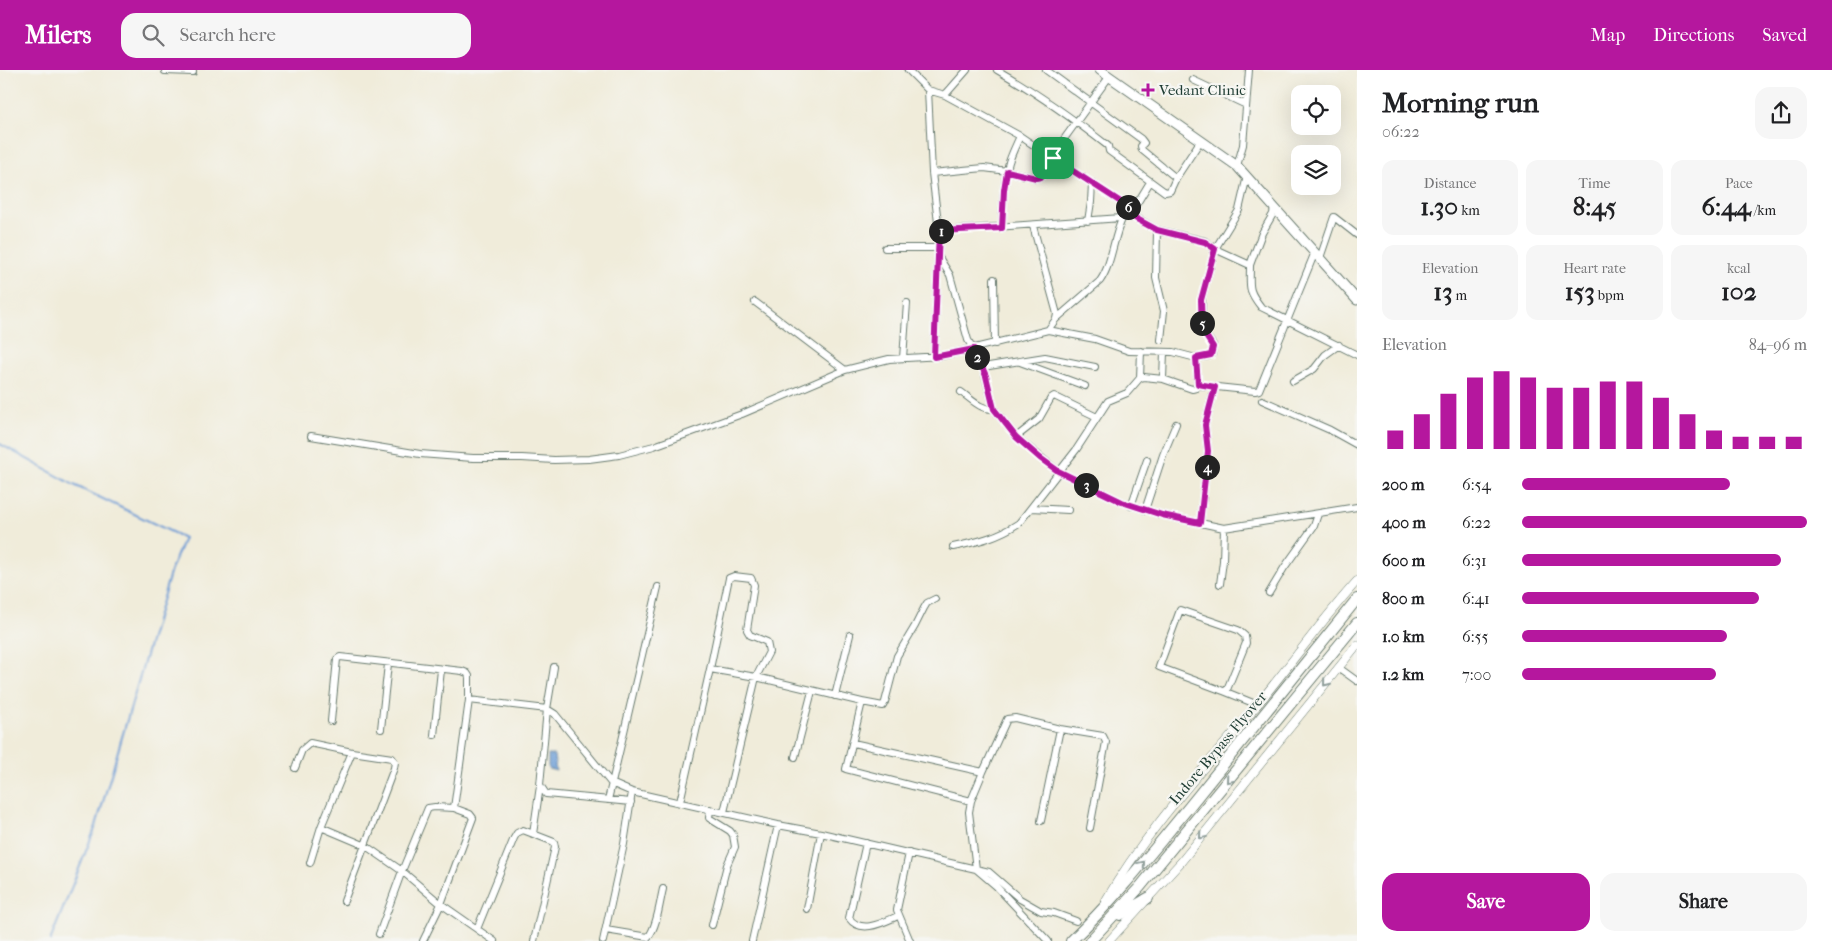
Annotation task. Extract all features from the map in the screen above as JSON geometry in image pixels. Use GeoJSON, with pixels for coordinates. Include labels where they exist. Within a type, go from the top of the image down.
{"type":"FeatureCollection","features":[{"type":"Feature","properties":{"kind":"highway","name":"Indore Bypass Flyover"},"geometry":{"type":"LineString","coordinates":[[1071,941],[1099,914],[1258,724],[1357,599]]}},
{"type":"Feature","properties":{"kind":"highway","name":"Indore Bypass Flyover"},"geometry":{"type":"LineString","coordinates":[[1109,922],[1260,743],[1357,622]]}},
{"type":"Feature","properties":{"kind":"highway"},"geometry":{"type":"LineString","coordinates":[[1090,941],[1109,922],[1148,898]]}},
{"type":"Feature","properties":{"kind":"main road"},"geometry":{"type":"LineString","coordinates":[[1100,70],[1237,166],[1357,300]]}},
{"type":"Feature","properties":{"kind":"street"},"geometry":{"type":"LineString","coordinates":[[908,70],[928,90],[945,95],[1020,136],[1133,210],[1135,218]]}},
{"type":"Feature","properties":{"kind":"street"},"geometry":{"type":"LineString","coordinates":[[945,95],[967,70]]}},
{"type":"Feature","properties":{"kind":"street"},"geometry":{"type":"LineString","coordinates":[[997,70],[1045,99],[1108,146],[1109,151],[1150,182],[1167,192],[1170,191],[1176,178],[1201,140]]}},
{"type":"Feature","properties":{"kind":"street"},"geometry":{"type":"LineString","coordinates":[[1046,70],[1141,139],[1144,143],[1141,146],[1142,150],[1176,178]]}},
{"type":"Feature","properties":{"kind":"street"},"geometry":{"type":"LineString","coordinates":[[1237,166],[1243,145],[1249,70]]}},
{"type":"Feature","properties":{"kind":"street"},"geometry":{"type":"LineString","coordinates":[[165,71],[193,72]]}},
{"type":"Feature","properties":{"kind":"street"},"geometry":{"type":"LineString","coordinates":[[932,173],[976,168],[1007,171],[1036,178],[1041,177],[1052,157],[1109,77]]}},
{"type":"Feature","properties":{"kind":"street"},"geometry":{"type":"LineString","coordinates":[[1194,80],[1246,105]]}},
{"type":"Feature","properties":{"kind":"street"},"geometry":{"type":"LineString","coordinates":[[928,90],[932,173],[939,231],[934,357]]}},
{"type":"Feature","properties":{"kind":"street"},"geometry":{"type":"LineString","coordinates":[[1002,228],[1007,171],[1009,161],[1020,136]]}},
{"type":"Feature","properties":{"kind":"street"},"geometry":{"type":"LineString","coordinates":[[310,436],[420,454],[472,458],[588,459],[654,446],[742,414],[845,370],[889,359],[934,357],[1048,330],[1095,339],[1129,351],[1164,352],[1196,358],[1211,355],[1213,347],[1202,330],[1201,300],[1215,249],[1239,210],[1247,176]]}},
{"type":"Feature","properties":{"kind":"street"},"geometry":{"type":"LineString","coordinates":[[1133,210],[1150,182]]}},
{"type":"Feature","properties":{"kind":"street"},"geometry":{"type":"LineString","coordinates":[[1088,221],[1092,202],[1092,183]]}},
{"type":"Feature","properties":{"kind":"street"},"geometry":{"type":"LineString","coordinates":[[1274,206],[1273,214],[1262,233],[1250,265],[1249,284],[1252,295],[1261,307],[1357,355]]}},
{"type":"Feature","properties":{"kind":"street"},"geometry":{"type":"LineString","coordinates":[[1198,384],[1259,390],[1287,321],[1334,217],[1356,231]]}},
{"type":"Feature","properties":{"kind":"street"},"geometry":{"type":"LineString","coordinates":[[939,231],[1135,218],[1157,230],[1205,242],[1215,249],[1250,265]]}},
{"type":"Feature","properties":{"kind":"street"},"geometry":{"type":"LineString","coordinates":[[1048,330],[1056,319],[1096,285],[1105,274],[1114,238],[1122,219]]}},
{"type":"Feature","properties":{"kind":"street"},"geometry":{"type":"LineString","coordinates":[[1033,226],[1055,306],[1056,319]]}},
{"type":"Feature","properties":{"kind":"street"},"geometry":{"type":"LineString","coordinates":[[1157,230],[1156,278],[1164,311],[1161,340]]}},
{"type":"Feature","properties":{"kind":"street"},"geometry":{"type":"LineString","coordinates":[[885,248],[938,248]]}},
{"type":"Feature","properties":{"kind":"street"},"geometry":{"type":"LineString","coordinates":[[938,256],[950,275],[967,334],[983,367],[994,409],[1016,437],[1058,471],[1132,506],[1224,528],[1357,507]]}},
{"type":"Feature","properties":{"kind":"street"},"geometry":{"type":"LineString","coordinates":[[994,279],[995,344]]}},
{"type":"Feature","properties":{"kind":"street"},"geometry":{"type":"LineString","coordinates":[[755,302],[845,370]]}},
{"type":"Feature","properties":{"kind":"street"},"geometry":{"type":"LineString","coordinates":[[903,358],[908,304]]}},
{"type":"Feature","properties":{"kind":"street"},"geometry":{"type":"LineString","coordinates":[[1293,381],[1314,370],[1326,355],[1338,345]]}},
{"type":"Feature","properties":{"kind":"street"},"geometry":{"type":"LineString","coordinates":[[953,547],[982,540],[1006,531],[1019,523],[1076,450],[1108,401],[1127,393],[1140,378],[1141,351]]}},
{"type":"Feature","properties":{"kind":"street"},"geometry":{"type":"LineString","coordinates":[[1163,379],[1164,352]]}},
{"type":"Feature","properties":{"kind":"street"},"geometry":{"type":"LineString","coordinates":[[983,367],[1052,358],[1095,366]]}},
{"type":"Feature","properties":{"kind":"street"},"geometry":{"type":"LineString","coordinates":[[1140,378],[1163,379],[1192,389],[1196,388],[1198,384],[1196,358]]}},
{"type":"Feature","properties":{"kind":"street"},"geometry":{"type":"LineString","coordinates":[[1019,361],[1085,386]]}},
{"type":"Feature","properties":{"kind":"street"},"geometry":{"type":"LineString","coordinates":[[1200,523],[1208,451],[1205,425],[1215,387]]}},
{"type":"Feature","properties":{"kind":"street"},"geometry":{"type":"LineString","coordinates":[[961,392],[981,407],[987,410],[994,409]]}},
{"type":"Feature","properties":{"kind":"street"},"geometry":{"type":"LineString","coordinates":[[1016,437],[1039,419],[1054,396],[1097,417]]}},
{"type":"Feature","properties":{"kind":"street"},"geometry":{"type":"LineString","coordinates":[[1262,400],[1330,430],[1357,445]]}},
{"type":"Feature","properties":{"kind":"street"},"geometry":{"type":"LineString","coordinates":[[1145,510],[1163,455],[1176,424]]}},
{"type":"Feature","properties":{"kind":"street"},"geometry":{"type":"LineString","coordinates":[[1132,506],[1147,460]]}},
{"type":"Feature","properties":{"kind":"street"},"geometry":{"type":"LineString","coordinates":[[1032,508],[1068,510]]}},
{"type":"Feature","properties":{"kind":"street"},"geometry":{"type":"LineString","coordinates":[[1269,592],[1314,526],[1318,514]]}},
{"type":"Feature","properties":{"kind":"street"},"geometry":{"type":"LineString","coordinates":[[1220,584],[1224,528]]}},
{"type":"Feature","properties":{"kind":"street"},"geometry":{"type":"LineString","coordinates":[[680,802],[728,580],[734,576],[751,578],[754,585],[747,630],[750,635],[767,642],[769,652],[756,677],[724,812]]}},
{"type":"Feature","properties":{"kind":"street"},"geometry":{"type":"LineString","coordinates":[[1099,914],[1116,883],[1155,829],[1357,581]]}},
{"type":"Feature","properties":{"kind":"street"},"geometry":{"type":"LineString","coordinates":[[608,800],[658,588]]}},
{"type":"Feature","properties":{"kind":"street"},"geometry":{"type":"LineString","coordinates":[[710,668],[882,706],[885,702],[897,656],[927,603],[935,599]]}},
{"type":"Feature","properties":{"kind":"street"},"geometry":{"type":"LineString","coordinates":[[1226,692],[1246,643],[1245,636],[1238,630],[1180,610],[1159,667],[1258,704]]}},
{"type":"Feature","properties":{"kind":"street"},"geometry":{"type":"LineString","coordinates":[[835,696],[850,635]]}},
{"type":"Feature","properties":{"kind":"street"},"geometry":{"type":"LineString","coordinates":[[1109,941],[1193,848],[1357,646]]}},
{"type":"Feature","properties":{"kind":"street"},"geometry":{"type":"LineString","coordinates":[[331,721],[337,659],[345,656],[388,664],[467,673],[469,676],[469,700],[454,808]]}},
{"type":"Feature","properties":{"kind":"street"},"geometry":{"type":"LineString","coordinates":[[381,729],[388,664]]}},
{"type":"Feature","properties":{"kind":"street"},"geometry":{"type":"LineString","coordinates":[[533,834],[540,785],[547,709],[554,667]]}},
{"type":"Feature","properties":{"kind":"street"},"geometry":{"type":"LineString","coordinates":[[1339,668],[1357,681]]}},
{"type":"Feature","properties":{"kind":"street"},"geometry":{"type":"LineString","coordinates":[[434,735],[441,670]]}},
{"type":"Feature","properties":{"kind":"street"},"geometry":{"type":"LineString","coordinates":[[795,757],[812,691]]}},
{"type":"Feature","properties":{"kind":"street"},"geometry":{"type":"LineString","coordinates":[[469,700],[547,709],[555,714],[611,783],[632,792],[778,825],[821,832],[989,872],[1020,899],[1041,911],[1054,913],[1076,921]]}},
{"type":"Feature","properties":{"kind":"street"},"geometry":{"type":"LineString","coordinates":[[862,702],[846,769],[971,801]]}},
{"type":"Feature","properties":{"kind":"street"},"geometry":{"type":"LineString","coordinates":[[1048,941],[996,886],[976,869],[970,812],[971,801],[1007,719],[1015,718],[1060,729],[1103,736],[1106,740],[1090,828]]}},
{"type":"Feature","properties":{"kind":"street"},"geometry":{"type":"LineString","coordinates":[[1041,821],[1060,729]]}},
{"type":"Feature","properties":{"kind":"street"},"geometry":{"type":"LineString","coordinates":[[295,768],[302,750],[310,743],[392,758],[395,762],[366,846],[344,901]]}},
{"type":"Feature","properties":{"kind":"street"},"geometry":{"type":"LineString","coordinates":[[853,743],[983,772]]}},
{"type":"Feature","properties":{"kind":"street"},"geometry":{"type":"LineString","coordinates":[[310,863],[320,828],[352,752]]}},
{"type":"Feature","properties":{"kind":"street"},"geometry":{"type":"LineString","coordinates":[[540,785],[546,794],[631,802]]}},
{"type":"Feature","properties":{"kind":"street"},"geometry":{"type":"LineString","coordinates":[[603,941],[624,844],[632,792]]}},
{"type":"Feature","properties":{"kind":"street"},"geometry":{"type":"LineString","coordinates":[[379,934],[428,808],[454,808],[470,814],[473,818],[441,904],[423,941]]}},
{"type":"Feature","properties":{"kind":"street"},"geometry":{"type":"LineString","coordinates":[[710,809],[709,818],[730,831],[733,835],[735,847],[727,865],[712,925]]}},
{"type":"Feature","properties":{"kind":"street"},"geometry":{"type":"LineString","coordinates":[[752,941],[778,825]]}},
{"type":"Feature","properties":{"kind":"street"},"geometry":{"type":"LineString","coordinates":[[320,828],[366,846],[402,871],[441,904],[494,941]]}},
{"type":"Feature","properties":{"kind":"street"},"geometry":{"type":"LineString","coordinates":[[476,929],[514,838],[517,833],[523,830],[554,842],[555,848],[534,941]]}},
{"type":"Feature","properties":{"kind":"street"},"geometry":{"type":"LineString","coordinates":[[807,909],[821,832]]}},
{"type":"Feature","properties":{"kind":"street"},"geometry":{"type":"LineString","coordinates":[[866,843],[849,918],[853,923],[876,926],[898,916]]}},
{"type":"Feature","properties":{"kind":"street"},"geometry":{"type":"LineString","coordinates":[[909,854],[898,904],[898,916],[910,941]]}},
{"type":"Feature","properties":{"kind":"street"},"geometry":{"type":"LineString","coordinates":[[606,930],[648,937],[652,934],[663,889]]}},
{"type":"Feature","properties":{"kind":"water"},"geometry":{"type":"Polygon","coordinates":[[[548,755],[554,755],[556,771],[548,769],[548,755]]]}},
{"type":"Feature","properties":{"kind":"waterway"},"geometry":{"type":"LineString","coordinates":[[0,444],[74,485],[184,538],[171,570],[96,826],[50,941]]}},
{"type":"Feature","properties":{"kind":"place","name":"Vedant Clinic"},"geometry":{"type":"Point","coordinates":[1148,90]}},
{"type":"Feature","properties":{"kind":"route"},"geometry":{"type":"LineString","coordinates":[[1053,158],[1133,210],[1135,218],[1157,230],[1205,242],[1215,249],[1201,300],[1202,330],[1203,334],[1212,344],[1212,354],[1196,358],[1198,384],[1215,387],[1205,425],[1208,451],[1200,523],[1162,515],[1122,502],[1058,471],[1016,437],[994,409],[983,367],[974,349],[934,357],[935,289],[939,231],[1002,228],[1007,171],[1036,178],[1041,177],[1053,158]]}}]}
